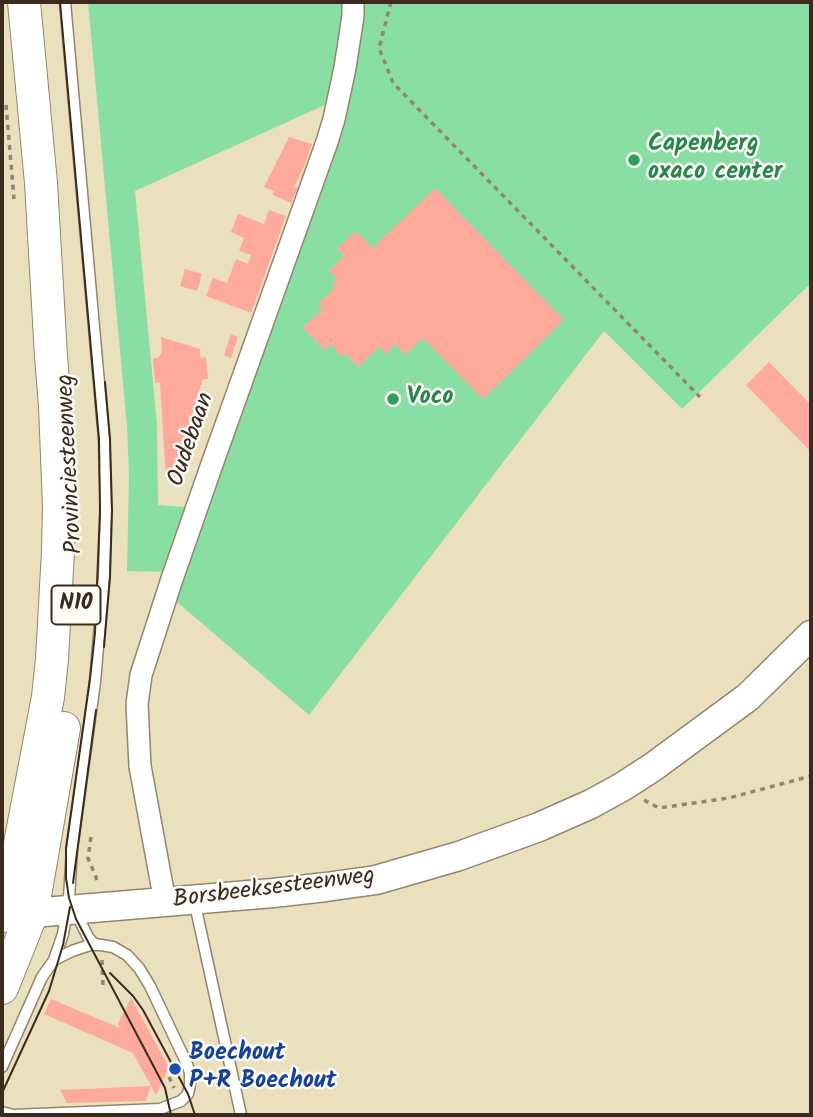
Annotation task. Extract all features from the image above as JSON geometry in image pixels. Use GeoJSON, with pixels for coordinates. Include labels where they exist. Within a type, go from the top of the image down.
{"type":"FeatureCollection","features":[{"type":"Feature","properties":{"kind":"main road","name":"Provinciesteenweg"},"geometry":{"type":"LineString","coordinates":[[2,988],[12,916],[13,880],[48,697],[57,578],[59,506],[41,183],[24,2]]}},
{"type":"Feature","properties":{"kind":"street","name":"Oudebaan"},"geometry":{"type":"LineString","coordinates":[[165,902],[140,766],[137,704],[141,675],[200,498],[317,173],[334,119],[345,68],[354,2]]}},
{"type":"Feature","properties":{"kind":"street","name":"Borsbeeksesteenweg"},"geometry":{"type":"LineString","coordinates":[[12,916],[70,903],[194,900],[376,880],[459,856],[539,827],[622,787],[748,697],[811,635]]}},
{"type":"Feature","properties":{"kind":"lane"},"geometry":{"type":"LineString","coordinates":[[2,1068],[42,977],[54,960],[70,903],[72,849],[95,682],[104,576],[104,439],[65,2]]}},
{"type":"Feature","properties":{"kind":"lane"},"geometry":{"type":"LineString","coordinates":[[194,900],[241,1115]]}},
{"type":"Feature","properties":{"kind":"lane"},"geometry":{"type":"LineString","coordinates":[[2,1112],[22,1115],[160,1109],[181,1101],[188,1094],[190,1073],[187,1064],[139,968],[127,955],[113,947],[93,943],[70,903]]}},
{"type":"Feature","properties":{"kind":"lane"},"geometry":{"type":"LineString","coordinates":[[54,960],[72,951],[101,945]]}},
{"type":"Feature","properties":{"kind":"path"},"geometry":{"type":"LineString","coordinates":[[391,2],[380,48],[393,83],[700,397]]}},
{"type":"Feature","properties":{"kind":"path"},"geometry":{"type":"LineString","coordinates":[[622,787],[659,808],[729,798],[811,776]]}},
{"type":"Feature","properties":{"kind":"path"},"geometry":{"type":"LineString","coordinates":[[101,945],[103,986]]}},
{"type":"Feature","properties":{"kind":"green space"},"geometry":{"type":"Polygon","coordinates":[[[88,2],[811,2],[811,283],[682,409],[604,331],[309,715],[177,602],[166,596],[174,572],[127,571],[127,427],[88,2]],[[338,99],[135,191],[157,425],[158,505],[196,508],[338,99]]]}},
{"type":"Feature","properties":{"kind":"building"},"geometry":{"type":"Polygon","coordinates":[[[289,137],[312,144],[294,187],[298,188],[291,203],[273,195],[274,191],[264,187],[289,137]]]}},
{"type":"Feature","properties":{"kind":"building"},"geometry":{"type":"Polygon","coordinates":[[[435,188],[564,320],[483,399],[424,339],[405,355],[396,344],[386,354],[379,347],[358,367],[345,353],[341,357],[332,344],[325,350],[303,328],[323,309],[318,304],[336,287],[332,284],[337,279],[329,271],[344,256],[337,249],[356,231],[373,248],[435,188]]]}},
{"type":"Feature","properties":{"kind":"building"},"geometry":{"type":"Polygon","coordinates":[[[269,210],[286,216],[251,313],[206,296],[213,278],[227,283],[236,259],[248,264],[251,255],[239,251],[244,238],[231,232],[238,214],[264,224],[269,210]]]}},
{"type":"Feature","properties":{"kind":"building"},"geometry":{"type":"Polygon","coordinates":[[[185,269],[202,274],[197,291],[180,286],[185,269]]]}},
{"type":"Feature","properties":{"kind":"building"},"geometry":{"type":"Polygon","coordinates":[[[231,334],[238,337],[231,358],[224,355],[231,334]]]}},
{"type":"Feature","properties":{"kind":"building"},"geometry":{"type":"Polygon","coordinates":[[[161,337],[200,349],[200,358],[206,357],[208,379],[203,379],[171,479],[166,480],[160,382],[155,383],[153,358],[158,358],[162,352],[161,337]]]}},
{"type":"Feature","properties":{"kind":"building"},"geometry":{"type":"Polygon","coordinates":[[[769,362],[811,405],[811,452],[746,385],[769,362]]]}},
{"type":"Feature","properties":{"kind":"building"},"geometry":{"type":"Polygon","coordinates":[[[131,998],[169,1067],[156,1095],[133,1053],[44,1014],[51,999],[120,1028],[118,1024],[131,998]]]}},
{"type":"Feature","properties":{"kind":"building"},"geometry":{"type":"Polygon","coordinates":[[[151,1086],[146,1101],[67,1103],[60,1090],[151,1086]]]}},
{"type":"Feature","properties":{"kind":"tram line"},"geometry":{"type":"LineString","coordinates":[[60,2],[99,439],[100,511],[95,633],[66,848],[66,878],[76,919],[165,1088],[171,1115]]}},
{"type":"Feature","properties":{"kind":"tram line"},"geometry":{"type":"LineString","coordinates":[[104,647],[112,511],[105,382]]}},
{"type":"Feature","properties":{"kind":"tram line"},"geometry":{"type":"LineString","coordinates":[[73,883],[96,710]]}},
{"type":"Feature","properties":{"kind":"tram line"},"geometry":{"type":"LineString","coordinates":[[2,1093],[49,991],[63,945],[70,907]]}},
{"type":"Feature","properties":{"kind":"tram line"},"geometry":{"type":"LineString","coordinates":[[110,973],[143,1010],[188,1094],[195,1115]]}},
{"type":"Feature","properties":{"kind":"place","name":"Capenberg oxaco center"},"geometry":{"type":"Point","coordinates":[634,160]}},
{"type":"Feature","properties":{"kind":"place","name":"Voco"},"geometry":{"type":"Point","coordinates":[393,399]}},
{"type":"Feature","properties":{"kind":"place","name":"Boechout P+R Boechout"},"geometry":{"type":"Point","coordinates":[175,1069]}}]}
